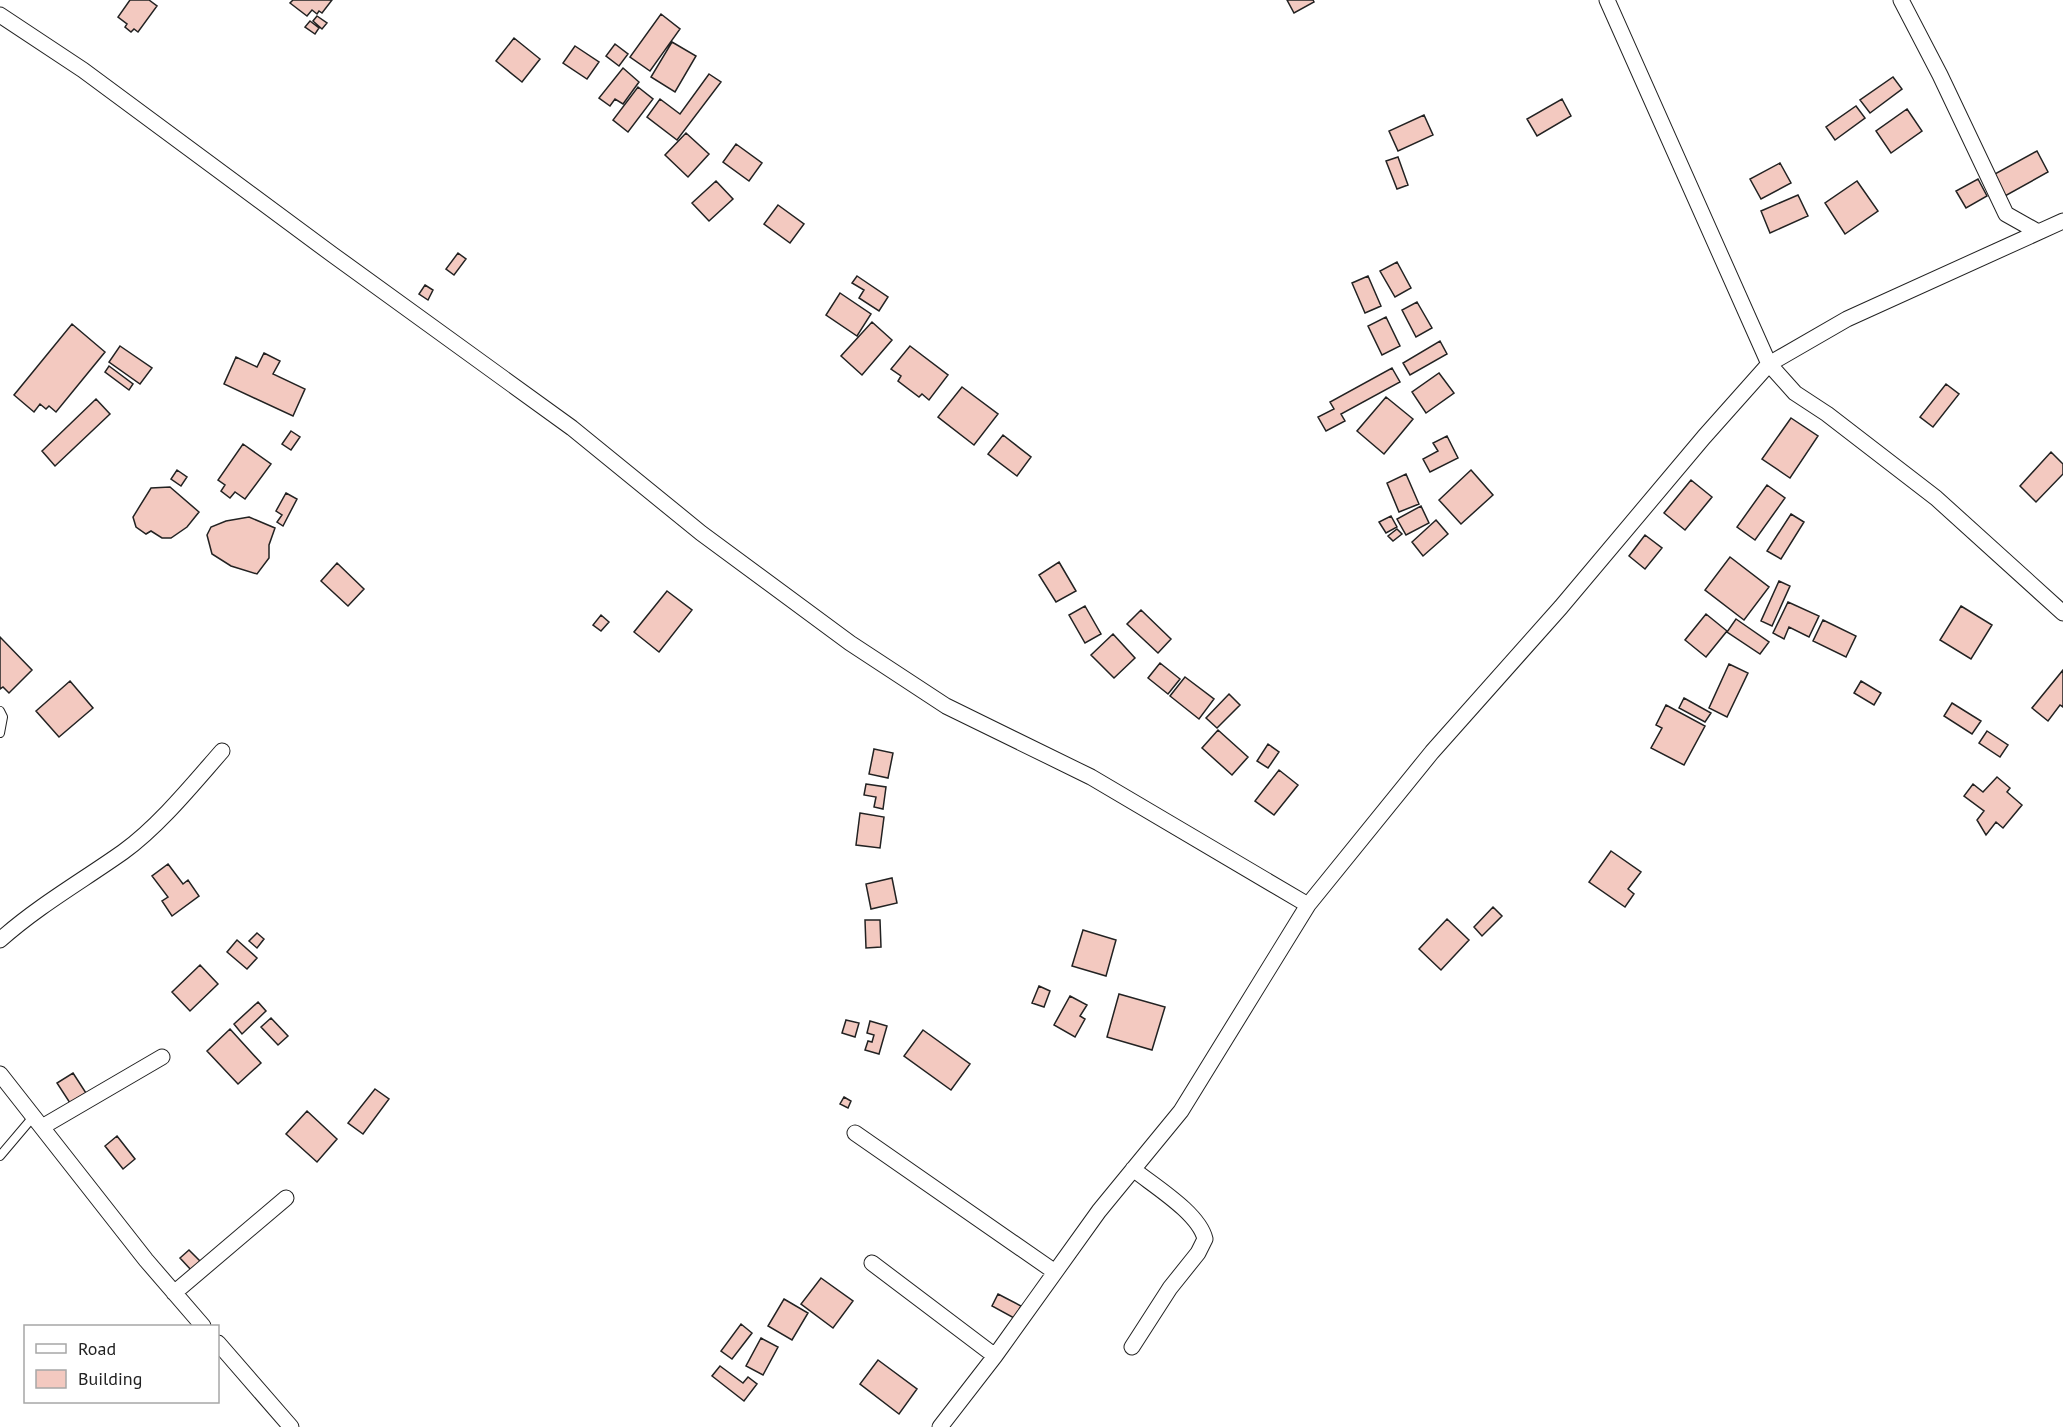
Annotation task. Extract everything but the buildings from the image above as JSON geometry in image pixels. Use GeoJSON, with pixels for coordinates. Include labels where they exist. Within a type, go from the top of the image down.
{"type":"FeatureCollection","features":[{"type":"Feature","properties":{"kind":"street"},"geometry":{"type":"LineString","coordinates":[[1607,0],[1769,364],[1796,393],[1936,498],[2063,613]]}},
{"type":"Feature","properties":{"kind":"street"},"geometry":{"type":"LineString","coordinates":[[1901,0],[1940,75],[2006,214],[2038,232]]}},
{"type":"Feature","properties":{"kind":"street"},"geometry":{"type":"LineString","coordinates":[[0,15],[82,70],[572,428],[701,533],[850,643],[946,706],[1091,777],[1308,904]]}},
{"type":"Feature","properties":{"kind":"street"},"geometry":{"type":"LineString","coordinates":[[940,1427],[995,1356],[1099,1211],[1181,1111],[1308,904],[1432,752],[1561,607],[1704,437],[1769,364],[1847,319],[2063,221]]}},
{"type":"Feature","properties":{"kind":"street"},"geometry":{"type":"LineString","coordinates":[[0,940],[65,889],[125,851],[175,806],[222,751]]}},
{"type":"Feature","properties":{"kind":"street"},"geometry":{"type":"LineString","coordinates":[[38,1122],[162,1057]]}},
{"type":"Feature","properties":{"kind":"street"},"geometry":{"type":"LineString","coordinates":[[0,1074],[146,1260],[202,1325]]}},
{"type":"Feature","properties":{"kind":"street"},"geometry":{"type":"LineString","coordinates":[[855,1133],[1055,1272]]}},
{"type":"Feature","properties":{"kind":"street"},"geometry":{"type":"LineString","coordinates":[[1132,1347],[1170,1288],[1198,1253],[1205,1239],[1195,1218],[1133,1169]]}},
{"type":"Feature","properties":{"kind":"street"},"geometry":{"type":"LineString","coordinates":[[174,1293],[285,1198]]}},
{"type":"Feature","properties":{"kind":"street"},"geometry":{"type":"LineString","coordinates":[[873,1263],[995,1356]]}},
{"type":"Feature","properties":{"kind":"street"},"geometry":{"type":"LineString","coordinates":[[219,1344],[291,1427]]}},
{"type":"Feature","properties":{"kind":"lane"},"geometry":{"type":"LineString","coordinates":[[0,711],[3,717],[0,733]]}},
{"type":"Feature","properties":{"kind":"lane"},"geometry":{"type":"LineString","coordinates":[[0,1156],[38,1122]]}}]}
